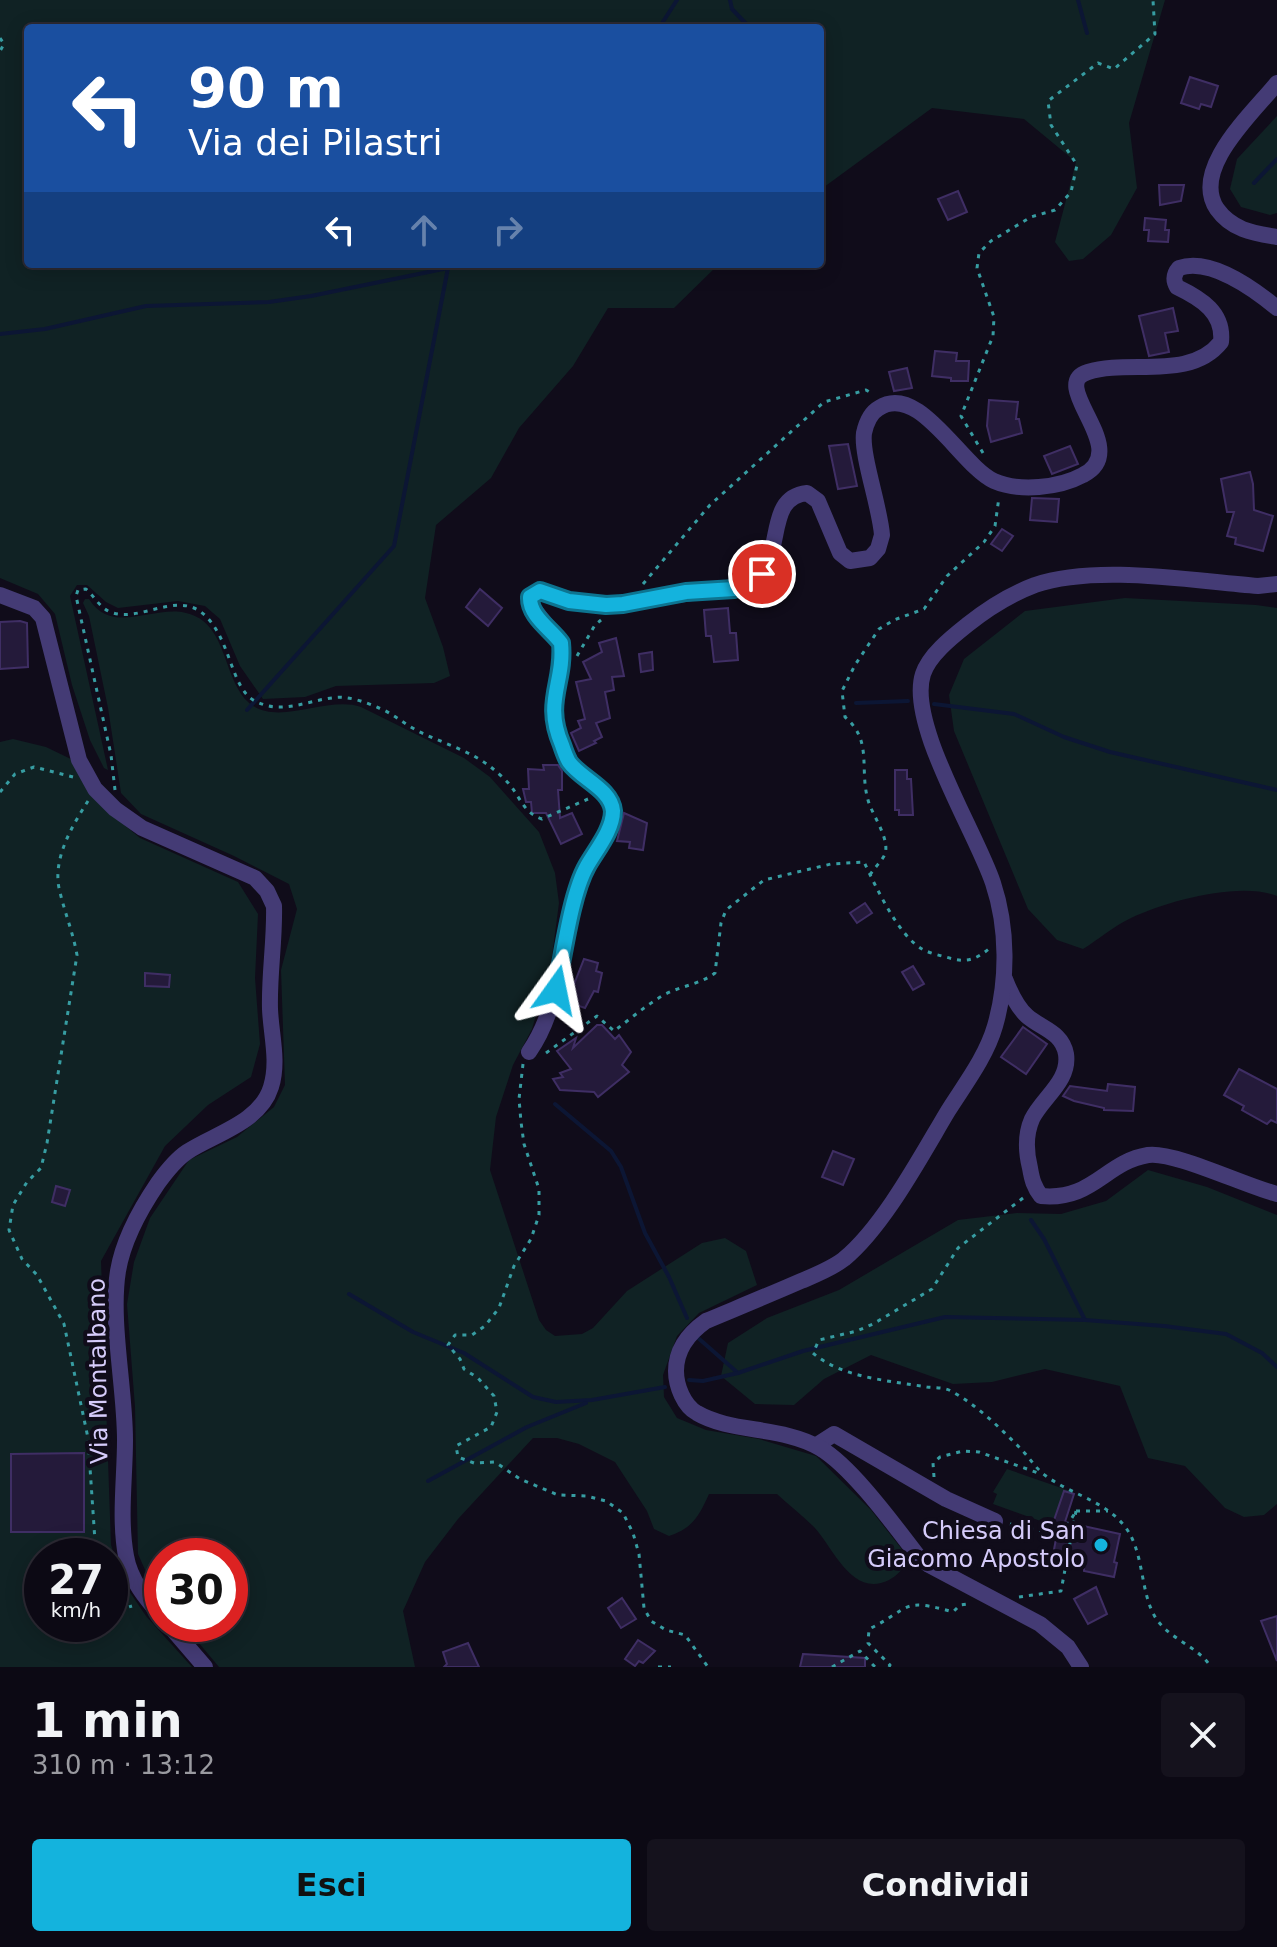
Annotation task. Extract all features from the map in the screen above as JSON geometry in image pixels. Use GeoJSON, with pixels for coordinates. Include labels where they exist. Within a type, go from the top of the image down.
{"type":"FeatureCollection","features":[{"type":"Feature","properties":{"kind":"street"},"geometry":{"type":"LineString","coordinates":[[1277,83],[1224,148],[1208,184],[1211,200],[1233,225],[1249,233],[1277,237]]}},
{"type":"Feature","properties":{"kind":"street"},"geometry":{"type":"LineString","coordinates":[[529,1052],[541,1035],[556,990],[581,877],[612,817],[610,801],[570,763],[560,742],[553,704],[561,666],[561,643],[534,612],[529,603],[530,597],[540,591],[569,601],[623,604],[686,592],[734,589],[758,580],[770,558],[784,503],[807,493],[818,501],[840,553],[850,561],[870,558],[878,549],[882,535],[864,435],[874,411],[892,402],[902,402],[918,411],[992,480],[1009,486],[1030,487],[1074,479],[1094,468],[1100,449],[1076,390],[1077,380],[1086,372],[1161,367],[1205,357],[1221,342],[1220,322],[1213,309],[1177,287],[1174,277],[1179,268],[1191,266],[1232,277],[1256,290],[1277,308]]}},
{"type":"Feature","properties":{"kind":"street"},"geometry":{"type":"LineString","coordinates":[[1081,1667],[1068,1647],[1040,1624],[929,1565],[918,1556],[862,1486],[822,1449],[783,1434],[710,1419],[694,1412],[676,1382],[676,1367],[679,1352],[695,1329],[706,1321],[822,1271],[842,1260],[862,1241],[915,1166],[983,1055],[994,1029],[1004,976],[1004,937],[994,886],[924,722],[920,690],[929,662],[984,611],[1035,585],[1104,575],[1258,586],[1277,584]]}},
{"type":"Feature","properties":{"kind":"street","name":"Via Montalbano"},"geometry":{"type":"LineString","coordinates":[[0,595],[34,608],[43,618],[79,760],[92,783],[115,809],[142,828],[255,878],[267,891],[274,906],[270,1009],[274,1056],[271,1089],[251,1115],[186,1153],[170,1167],[148,1198],[122,1253],[118,1273],[116,1301],[125,1439],[123,1517],[126,1556],[131,1575],[144,1596]]}},
{"type":"Feature","properties":{"kind":"street"},"geometry":{"type":"LineString","coordinates":[[1004,976],[1011,995],[1026,1015],[1054,1032],[1066,1051],[1066,1067],[1057,1086],[1032,1119],[1026,1142],[1033,1186],[1041,1196],[1057,1198],[1081,1192],[1124,1163],[1149,1155],[1171,1157],[1277,1194]]}},
{"type":"Feature","properties":{"kind":"street"},"geometry":{"type":"LineString","coordinates":[[822,1449],[820,1443],[834,1434],[937,1494],[995,1521]]}},
{"type":"Feature","properties":{"kind":"street"},"geometry":{"type":"LineString","coordinates":[[183,1642],[205,1667]]}},
{"type":"Feature","properties":{"kind":"path"},"geometry":{"type":"LineString","coordinates":[[870,875],[885,854],[884,837],[874,818],[865,788],[863,745],[857,728],[845,717],[842,691],[879,629],[924,609],[947,576],[984,542],[995,526],[1000,499],[982,449],[961,416],[993,336],[994,317],[977,268],[979,253],[991,241],[1031,217],[1055,210],[1071,192],[1077,165],[1051,125],[1048,101],[1098,63],[1114,69],[1155,34],[1153,0]]}},
{"type":"Feature","properties":{"kind":"path"},"geometry":{"type":"LineString","coordinates":[[0,38],[4,44],[0,51]]}},
{"type":"Feature","properties":{"kind":"path"},"geometry":{"type":"LineString","coordinates":[[646,581],[710,505],[824,402],[866,390],[892,402]]}},
{"type":"Feature","properties":{"kind":"path"},"geometry":{"type":"LineString","coordinates":[[115,809],[111,755],[76,596],[78,590],[86,589],[98,604],[116,614],[179,607],[198,610],[224,640],[234,674],[252,700],[272,707],[295,708],[335,697],[362,701],[384,710],[415,730],[489,766],[510,785],[531,815],[542,819],[589,799],[610,801]]}},
{"type":"Feature","properties":{"kind":"path"},"geometry":{"type":"LineString","coordinates":[[577,657],[595,625],[623,604]]}},
{"type":"Feature","properties":{"kind":"path"},"geometry":{"type":"LineString","coordinates":[[0,792],[15,774],[34,767],[92,783],[61,855],[58,886],[72,927],[77,955],[47,1143],[41,1168],[27,1182],[13,1205],[9,1230],[22,1259],[37,1275],[64,1324],[88,1438],[95,1538]]}},
{"type":"Feature","properties":{"kind":"path"},"geometry":{"type":"LineString","coordinates":[[708,1667],[685,1635],[666,1630],[651,1621],[644,1608],[639,1554],[623,1513],[606,1501],[558,1495],[520,1479],[495,1462],[474,1463],[458,1457],[456,1446],[491,1427],[497,1412],[494,1396],[478,1378],[464,1369],[448,1345],[455,1335],[472,1335],[485,1326],[499,1308],[514,1266],[531,1239],[539,1215],[539,1189],[524,1144],[519,1099],[523,1064],[529,1052],[548,1054],[597,1016],[614,1031],[658,998],[675,989],[703,982],[715,973],[721,923],[726,910],[764,880],[831,864],[864,862],[900,925],[921,948],[962,962],[974,961],[1004,937]]}},
{"type":"Feature","properties":{"kind":"path"},"geometry":{"type":"LineString","coordinates":[[1033,1186],[1019,1203],[958,1248],[932,1289],[865,1327],[819,1340],[813,1353],[825,1363],[844,1371],[888,1382],[905,1381],[949,1389],[991,1421],[1044,1475]]}},
{"type":"Feature","properties":{"kind":"path"},"geometry":{"type":"LineString","coordinates":[[937,1494],[933,1463],[940,1457],[963,1451],[979,1452],[1044,1475],[1112,1511],[1135,1545],[1154,1615],[1181,1643],[1203,1655],[1211,1667]]}},
{"type":"Feature","properties":{"kind":"path"},"geometry":{"type":"LineString","coordinates":[[995,1521],[1055,1534],[1066,1527],[1076,1511],[1112,1511]]}},
{"type":"Feature","properties":{"kind":"path"},"geometry":{"type":"LineString","coordinates":[[832,1667],[860,1651],[875,1667]]}},
{"type":"Feature","properties":{"kind":"path"},"geometry":{"type":"LineString","coordinates":[[658,1667],[671,1667]]}},
{"type":"Feature","properties":{"kind":"shaded area"},"geometry":{"type":"Polygon","coordinates":[[[0,0],[1165,0],[1129,123],[1137,188],[1111,235],[1083,259],[1069,261],[1055,242],[1076,162],[1024,119],[932,108],[824,187],[824,24],[24,24],[24,268],[715,268],[674,308],[608,308],[573,366],[519,428],[491,478],[436,525],[425,598],[450,676],[434,683],[336,686],[305,697],[263,699],[240,666],[220,619],[205,606],[178,601],[118,608],[87,585],[77,585],[70,596],[108,770],[104,768],[90,740],[72,685],[55,614],[38,594],[0,578],[0,0]]]}},
{"type":"Feature","properties":{"kind":"shaded area"},"geometry":{"type":"Polygon","coordinates":[[[1277,116],[1277,213],[1270,215],[1241,207],[1230,189],[1237,159],[1277,116]]]}},
{"type":"Feature","properties":{"kind":"shaded area"},"geometry":{"type":"Polygon","coordinates":[[[1125,598],[1277,608],[1277,896],[1262,892],[1224,892],[1164,905],[1131,918],[1083,949],[1057,940],[1028,909],[954,731],[949,695],[964,659],[1025,611],[1125,598]]]}},
{"type":"Feature","properties":{"kind":"shaded area"},"geometry":{"type":"Polygon","coordinates":[[[89,599],[98,610],[121,618],[173,612],[199,618],[217,638],[239,690],[247,701],[259,709],[286,712],[347,704],[361,707],[464,758],[490,777],[539,832],[555,873],[559,903],[551,964],[532,1029],[513,1065],[496,1117],[490,1170],[539,1320],[555,1336],[582,1334],[593,1328],[627,1291],[702,1243],[725,1238],[746,1251],[757,1285],[699,1313],[677,1336],[663,1375],[664,1397],[677,1418],[706,1430],[759,1439],[816,1456],[871,1510],[904,1552],[905,1565],[895,1576],[881,1583],[870,1584],[850,1574],[814,1527],[777,1494],[709,1494],[694,1520],[669,1536],[654,1529],[647,1511],[615,1462],[579,1444],[557,1438],[533,1438],[458,1519],[425,1562],[403,1611],[415,1667],[219,1667],[198,1642],[248,1642],[248,1538],[144,1538],[144,1567],[138,1554],[135,1407],[127,1304],[134,1262],[150,1218],[189,1160],[237,1137],[274,1107],[285,1085],[281,970],[297,909],[289,884],[141,814],[121,793],[108,708],[89,616],[83,603],[89,599]]]}},
{"type":"Feature","properties":{"kind":"shaded area"},"geometry":{"type":"Polygon","coordinates":[[[13,739],[46,747],[77,762],[103,807],[140,838],[238,882],[258,914],[255,978],[260,1044],[251,1077],[208,1105],[165,1146],[101,1261],[111,1538],[24,1538],[24,1642],[128,1642],[128,1589],[144,1613],[144,1642],[169,1642],[192,1667],[0,1667],[0,742],[13,739]]]}},
{"type":"Feature","properties":{"kind":"shaded area"},"geometry":{"type":"Polygon","coordinates":[[[1148,1170],[1207,1187],[1277,1215],[1277,1504],[1264,1515],[1244,1517],[1225,1508],[1185,1466],[1148,1458],[1120,1386],[1045,1369],[992,1382],[953,1384],[871,1355],[824,1379],[794,1405],[755,1404],[721,1376],[728,1343],[767,1318],[839,1290],[958,1220],[1017,1213],[1061,1214],[1106,1201],[1148,1170]]]}},
{"type":"Feature","properties":{"kind":"shaded area"},"geometry":{"type":"Polygon","coordinates":[[[1007,1469],[1073,1492],[1063,1529],[993,1504],[997,1494],[993,1492],[1007,1469]]]}},
{"type":"Feature","properties":{"kind":"building"},"geometry":{"type":"Polygon","coordinates":[[[1190,77],[1218,86],[1211,107],[1201,104],[1199,109],[1181,103],[1190,77]]]}},
{"type":"Feature","properties":{"kind":"building"},"geometry":{"type":"Polygon","coordinates":[[[1159,185],[1184,185],[1181,201],[1160,205],[1159,185]]]}},
{"type":"Feature","properties":{"kind":"building"},"geometry":{"type":"Polygon","coordinates":[[[958,191],[967,212],[948,220],[938,199],[958,191]]]}},
{"type":"Feature","properties":{"kind":"building"},"geometry":{"type":"Polygon","coordinates":[[[1145,218],[1166,220],[1168,242],[1148,241],[1149,230],[1144,230],[1145,218]]]}},
{"type":"Feature","properties":{"kind":"building"},"geometry":{"type":"Polygon","coordinates":[[[1173,308],[1178,331],[1165,333],[1169,352],[1149,356],[1139,316],[1173,308]]]}},
{"type":"Feature","properties":{"kind":"building"},"geometry":{"type":"Polygon","coordinates":[[[935,351],[957,353],[956,361],[969,361],[968,381],[932,376],[935,351]]]}},
{"type":"Feature","properties":{"kind":"building"},"geometry":{"type":"Polygon","coordinates":[[[907,368],[912,388],[894,391],[889,372],[907,368]]]}},
{"type":"Feature","properties":{"kind":"building"},"geometry":{"type":"Polygon","coordinates":[[[989,400],[1018,402],[1016,419],[1019,419],[1022,433],[991,442],[987,426],[989,400]]]}},
{"type":"Feature","properties":{"kind":"building"},"geometry":{"type":"Polygon","coordinates":[[[848,444],[857,486],[838,489],[829,446],[848,444]]]}},
{"type":"Feature","properties":{"kind":"building"},"geometry":{"type":"Polygon","coordinates":[[[1070,446],[1078,464],[1052,474],[1044,456],[1070,446]]]}},
{"type":"Feature","properties":{"kind":"building"},"geometry":{"type":"Polygon","coordinates":[[[1250,472],[1254,510],[1273,516],[1263,551],[1235,544],[1236,538],[1227,536],[1234,512],[1227,512],[1221,479],[1250,472]]]}},
{"type":"Feature","properties":{"kind":"building"},"geometry":{"type":"Polygon","coordinates":[[[1032,498],[1059,499],[1057,522],[1030,520],[1032,498]]]}},
{"type":"Feature","properties":{"kind":"building"},"geometry":{"type":"Polygon","coordinates":[[[1002,529],[1013,536],[1002,551],[991,544],[1002,529]]]}},
{"type":"Feature","properties":{"kind":"building"},"geometry":{"type":"Polygon","coordinates":[[[480,589],[502,608],[488,626],[466,607],[480,589]]]}},
{"type":"Feature","properties":{"kind":"building"},"geometry":{"type":"Polygon","coordinates":[[[728,608],[730,633],[736,633],[738,660],[714,662],[711,636],[706,636],[704,610],[728,608]]]}},
{"type":"Feature","properties":{"kind":"building"},"geometry":{"type":"Polygon","coordinates":[[[0,622],[27,623],[28,667],[0,669],[0,622]]]}},
{"type":"Feature","properties":{"kind":"building"},"geometry":{"type":"Polygon","coordinates":[[[616,638],[624,676],[612,677],[614,690],[605,692],[610,718],[596,723],[602,737],[579,751],[571,733],[581,728],[578,721],[585,719],[576,682],[591,679],[583,662],[602,652],[599,643],[616,638]]]}},
{"type":"Feature","properties":{"kind":"building"},"geometry":{"type":"Polygon","coordinates":[[[652,652],[653,670],[641,672],[639,654],[652,652]]]}},
{"type":"Feature","properties":{"kind":"building"},"geometry":{"type":"Polygon","coordinates":[[[543,765],[558,765],[562,771],[562,790],[558,790],[560,818],[572,813],[582,834],[561,844],[546,813],[532,813],[531,802],[526,802],[523,789],[529,789],[528,769],[544,770],[543,765]]]}},
{"type":"Feature","properties":{"kind":"building"},"geometry":{"type":"Polygon","coordinates":[[[895,770],[907,770],[907,779],[911,779],[913,815],[899,815],[899,810],[895,810],[895,770]]]}},
{"type":"Feature","properties":{"kind":"building"},"geometry":{"type":"Polygon","coordinates":[[[624,813],[647,823],[643,850],[629,848],[630,842],[617,841],[624,813]]]}},
{"type":"Feature","properties":{"kind":"building"},"geometry":{"type":"Polygon","coordinates":[[[865,903],[872,913],[857,923],[850,913],[865,903]]]}},
{"type":"Feature","properties":{"kind":"building"},"geometry":{"type":"Polygon","coordinates":[[[584,959],[598,963],[596,971],[602,973],[598,992],[594,991],[585,1008],[567,1002],[584,959]]]}},
{"type":"Feature","properties":{"kind":"building"},"geometry":{"type":"Polygon","coordinates":[[[913,966],[924,984],[913,990],[902,972],[913,966]]]}},
{"type":"Feature","properties":{"kind":"building"},"geometry":{"type":"Polygon","coordinates":[[[145,973],[170,975],[169,987],[145,986],[145,973]]]}},
{"type":"Feature","properties":{"kind":"building"},"geometry":{"type":"Polygon","coordinates":[[[597,1025],[602,1025],[615,1039],[619,1035],[631,1052],[622,1065],[629,1072],[598,1097],[594,1092],[560,1090],[553,1079],[563,1077],[560,1073],[571,1069],[557,1051],[576,1038],[573,1048],[597,1025]]]}},
{"type":"Feature","properties":{"kind":"building"},"geometry":{"type":"Polygon","coordinates":[[[1023,1027],[1047,1044],[1026,1074],[1001,1057],[1023,1027]]]}},
{"type":"Feature","properties":{"kind":"building"},"geometry":{"type":"Polygon","coordinates":[[[1239,1069],[1277,1089],[1277,1123],[1271,1120],[1267,1124],[1224,1095],[1239,1069]]]}},
{"type":"Feature","properties":{"kind":"building"},"geometry":{"type":"Polygon","coordinates":[[[1108,1084],[1135,1087],[1133,1111],[1104,1110],[1063,1096],[1070,1086],[1107,1091],[1108,1084]]]}},
{"type":"Feature","properties":{"kind":"building"},"geometry":{"type":"Polygon","coordinates":[[[833,1151],[854,1159],[843,1185],[822,1177],[833,1151]]]}},
{"type":"Feature","properties":{"kind":"building"},"geometry":{"type":"Polygon","coordinates":[[[56,1186],[70,1190],[65,1206],[52,1202],[56,1186]]]}},
{"type":"Feature","properties":{"kind":"building"},"geometry":{"type":"Polygon","coordinates":[[[84,1453],[84,1532],[11,1532],[11,1454],[84,1453]]]}},
{"type":"Feature","properties":{"kind":"building"},"geometry":{"type":"Polygon","coordinates":[[[1064,1491],[1074,1494],[1065,1522],[1120,1534],[1114,1577],[1084,1571],[1084,1567],[1074,1564],[1075,1559],[1053,1555],[1058,1528],[1052,1526],[1064,1491]]]}},
{"type":"Feature","properties":{"kind":"building"},"geometry":{"type":"Polygon","coordinates":[[[1096,1587],[1107,1614],[1088,1624],[1074,1599],[1096,1587]]]}},
{"type":"Feature","properties":{"kind":"building"},"geometry":{"type":"Polygon","coordinates":[[[622,1598],[636,1619],[621,1628],[608,1608],[622,1598]]]}},
{"type":"Feature","properties":{"kind":"building"},"geometry":{"type":"Polygon","coordinates":[[[1277,1616],[1277,1661],[1261,1621],[1277,1616]]]}},
{"type":"Feature","properties":{"kind":"building"},"geometry":{"type":"Polygon","coordinates":[[[638,1640],[655,1651],[635,1666],[625,1659],[638,1640]]]}},
{"type":"Feature","properties":{"kind":"building"},"geometry":{"type":"Polygon","coordinates":[[[468,1643],[479,1667],[444,1667],[447,1664],[443,1652],[468,1643]]]}},
{"type":"Feature","properties":{"kind":"building"},"geometry":{"type":"Polygon","coordinates":[[[803,1654],[865,1658],[865,1667],[800,1667],[803,1654]]]}},
{"type":"Feature","properties":{"kind":"waterway"},"geometry":{"type":"LineString","coordinates":[[662,24],[677,0]]}},
{"type":"Feature","properties":{"kind":"waterway"},"geometry":{"type":"LineString","coordinates":[[730,0],[732,9],[746,24]]}},
{"type":"Feature","properties":{"kind":"waterway"},"geometry":{"type":"LineString","coordinates":[[1078,0],[1087,33]]}},
{"type":"Feature","properties":{"kind":"waterway"},"geometry":{"type":"LineString","coordinates":[[1254,183],[1277,159]]}},
{"type":"Feature","properties":{"kind":"waterway"},"geometry":{"type":"LineString","coordinates":[[0,334],[45,329],[146,306],[269,302],[311,296],[448,268]]}},
{"type":"Feature","properties":{"kind":"waterway"},"geometry":{"type":"LineString","coordinates":[[247,710],[394,546],[448,268]]}},
{"type":"Feature","properties":{"kind":"waterway"},"geometry":{"type":"LineString","coordinates":[[856,703],[908,701]]}},
{"type":"Feature","properties":{"kind":"waterway"},"geometry":{"type":"LineString","coordinates":[[934,704],[1014,714],[1064,737],[1110,752],[1277,790]]}},
{"type":"Feature","properties":{"kind":"waterway"},"geometry":{"type":"LineString","coordinates":[[555,1104],[611,1151],[621,1167],[645,1233],[687,1318]]}},
{"type":"Feature","properties":{"kind":"waterway"},"geometry":{"type":"LineString","coordinates":[[1031,1220],[1044,1239],[1085,1320]]}},
{"type":"Feature","properties":{"kind":"waterway"},"geometry":{"type":"LineString","coordinates":[[349,1294],[413,1332],[464,1353],[533,1397],[556,1402],[592,1400],[665,1387]]}},
{"type":"Feature","properties":{"kind":"waterway"},"geometry":{"type":"LineString","coordinates":[[689,1380],[703,1381],[738,1373],[803,1351],[945,1317],[1085,1320],[1226,1334],[1262,1353],[1277,1367]]}},
{"type":"Feature","properties":{"kind":"waterway"},"geometry":{"type":"LineString","coordinates":[[697,1337],[738,1373]]}},
{"type":"Feature","properties":{"kind":"waterway"},"geometry":{"type":"LineString","coordinates":[[428,1481],[527,1427],[586,1403]]}},
{"type":"Feature","properties":{"kind":"place","name":"Chiesa di San Giacomo Apostolo"},"geometry":{"type":"Point","coordinates":[1101,1545]}},
{"type":"Feature","properties":{"kind":"route"},"geometry":{"type":"LineString","coordinates":[[556,990],[581,877],[600,844],[613,807],[607,796],[570,763],[560,742],[553,704],[561,666],[561,643],[534,612],[529,603],[530,597],[540,591],[569,601],[623,604],[686,592],[734,589],[758,580],[762,574]]}}]}
